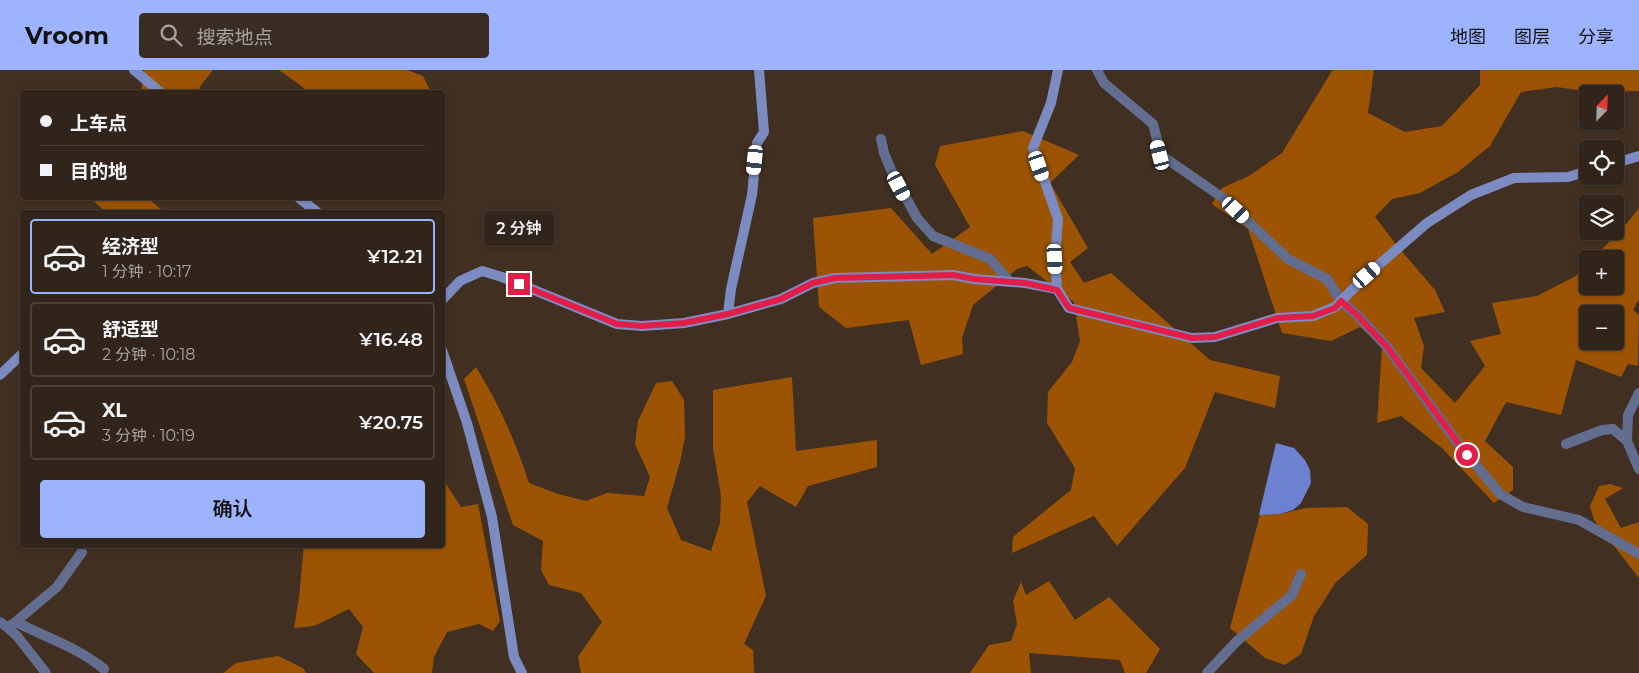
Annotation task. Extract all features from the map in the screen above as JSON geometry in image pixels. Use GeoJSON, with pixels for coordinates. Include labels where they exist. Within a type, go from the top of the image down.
{"type":"FeatureCollection","features":[{"type":"Feature","properties":{"kind":"street"},"geometry":{"type":"LineString","coordinates":[[134,70],[158,90]]}},
{"type":"Feature","properties":{"kind":"street"},"geometry":{"type":"LineString","coordinates":[[728,314],[752,194],[757,143],[764,132],[760,70]]}},
{"type":"Feature","properties":{"kind":"street"},"geometry":{"type":"LineString","coordinates":[[1058,70],[1052,103],[1033,148],[1058,219],[1055,259],[1057,290],[1069,308],[1192,338],[1215,337],[1277,318],[1313,316],[1338,304],[1367,275],[1427,223],[1471,195],[1514,178],[1568,177],[1579,174]]}},
{"type":"Feature","properties":{"kind":"street"},"geometry":{"type":"LineString","coordinates":[[1097,70],[1104,83],[1153,124],[1160,155],[1223,198],[1288,259],[1327,279],[1338,304],[1358,316],[1388,348],[1457,442],[1500,494],[1523,507],[1579,520],[1639,554]]}},
{"type":"Feature","properties":{"kind":"street"},"geometry":{"type":"LineString","coordinates":[[881,139],[884,153],[899,186],[917,218],[933,236],[990,259],[1010,282]]}},
{"type":"Feature","properties":{"kind":"street"},"geometry":{"type":"LineString","coordinates":[[1624,160],[1639,156]]}},
{"type":"Feature","properties":{"kind":"street"},"geometry":{"type":"LineString","coordinates":[[302,200],[314,210]]}},
{"type":"Feature","properties":{"kind":"street"},"geometry":{"type":"LineString","coordinates":[[445,297],[460,281],[482,271],[502,277],[617,324],[642,326],[684,323],[728,314],[781,299],[813,283],[835,278],[953,275],[974,279],[1025,283],[1057,290]]}},
{"type":"Feature","properties":{"kind":"street"},"geometry":{"type":"LineString","coordinates":[[0,375],[20,356]]}},
{"type":"Feature","properties":{"kind":"street"},"geometry":{"type":"LineString","coordinates":[[445,359],[467,423],[492,517],[514,656],[522,673]]}},
{"type":"Feature","properties":{"kind":"street"},"geometry":{"type":"LineString","coordinates":[[1639,393],[1628,415],[1627,441],[1639,469]]}},
{"type":"Feature","properties":{"kind":"street"},"geometry":{"type":"LineString","coordinates":[[1566,444],[1602,430],[1613,429],[1627,441]]}},
{"type":"Feature","properties":{"kind":"street"},"geometry":{"type":"LineString","coordinates":[[7,624],[57,587],[82,552]]}},
{"type":"Feature","properties":{"kind":"street"},"geometry":{"type":"LineString","coordinates":[[1207,673],[1237,641],[1292,595],[1301,574]]}},
{"type":"Feature","properties":{"kind":"street"},"geometry":{"type":"LineString","coordinates":[[7,624],[72,648],[104,669]]}},
{"type":"Feature","properties":{"kind":"street"},"geometry":{"type":"LineString","coordinates":[[7,624],[46,673]]}},
{"type":"Feature","properties":{"kind":"shaded area"},"geometry":{"type":"Polygon","coordinates":[[[144,70],[213,70],[199,90],[141,90],[144,70]]]}},
{"type":"Feature","properties":{"kind":"shaded area"},"geometry":{"type":"Polygon","coordinates":[[[279,70],[407,70],[423,76],[430,90],[304,90],[304,88],[279,70]]]}},
{"type":"Feature","properties":{"kind":"shaded area"},"geometry":{"type":"Polygon","coordinates":[[[1334,70],[1374,70],[1368,113],[1405,132],[1442,126],[1480,85],[1480,70],[1639,70],[1639,91],[1624,91],[1624,85],[1579,85],[1579,90],[1557,87],[1521,92],[1490,146],[1458,172],[1420,193],[1392,199],[1375,217],[1435,290],[1445,312],[1414,318],[1424,346],[1421,368],[1455,403],[1485,366],[1470,341],[1501,334],[1492,303],[1537,296],[1579,273],[1579,295],[1624,295],[1624,250],[1602,250],[1611,240],[1624,240],[1624,226],[1639,208],[1639,299],[1633,310],[1639,315],[1638,366],[1628,364],[1621,377],[1576,360],[1561,415],[1506,402],[1485,441],[1513,467],[1513,490],[1494,503],[1443,449],[1401,416],[1377,423],[1382,347],[1360,327],[1331,341],[1282,333],[1248,229],[1212,204],[1222,188],[1249,176],[1282,153],[1334,70]]]}},
{"type":"Feature","properties":{"kind":"shaded area"},"geometry":{"type":"Polygon","coordinates":[[[1023,131],[1079,155],[1050,183],[1088,248],[1070,262],[1084,283],[1111,273],[1210,360],[1280,376],[1275,408],[1215,392],[1185,468],[1117,546],[1094,516],[1012,553],[1013,537],[1071,490],[1075,468],[1047,423],[1048,392],[1072,362],[1080,341],[1074,302],[1027,266],[1017,269],[973,305],[962,338],[963,354],[921,365],[909,320],[846,328],[819,307],[813,218],[891,208],[932,254],[970,227],[935,165],[940,146],[1023,131]]]}},
{"type":"Feature","properties":{"kind":"shaded area"},"geometry":{"type":"Polygon","coordinates":[[[92,200],[150,200],[162,210],[104,210],[92,200]]]}},
{"type":"Feature","properties":{"kind":"shaded area"},"geometry":{"type":"Polygon","coordinates":[[[476,367],[506,424],[529,483],[558,494],[586,501],[607,493],[644,496],[650,477],[635,444],[638,421],[656,383],[672,381],[684,400],[685,437],[667,508],[681,540],[711,551],[720,523],[721,496],[713,448],[713,390],[792,377],[796,451],[877,440],[877,467],[808,486],[796,507],[760,486],[747,502],[766,596],[744,644],[753,650],[754,673],[581,673],[578,657],[602,622],[581,593],[549,585],[541,570],[543,541],[513,525],[464,379],[476,367]]]}},
{"type":"Feature","properties":{"kind":"shaded area"},"geometry":{"type":"Polygon","coordinates":[[[445,482],[461,507],[478,504],[500,621],[493,631],[479,624],[447,632],[434,657],[432,673],[374,673],[356,654],[363,627],[349,609],[314,626],[294,628],[304,548],[445,548],[445,482]]]}},
{"type":"Feature","properties":{"kind":"shaded area"},"geometry":{"type":"Polygon","coordinates":[[[1610,484],[1623,488],[1605,499],[1621,528],[1639,522],[1639,578],[1594,520],[1590,506],[1599,486],[1610,484]]]}},
{"type":"Feature","properties":{"kind":"shaded area"},"geometry":{"type":"Polygon","coordinates":[[[1347,507],[1368,524],[1367,555],[1336,582],[1314,616],[1301,654],[1285,665],[1265,658],[1230,628],[1260,515],[1280,514],[1306,508],[1347,507]]]}},
{"type":"Feature","properties":{"kind":"shaded area"},"geometry":{"type":"Polygon","coordinates":[[[1049,581],[1075,620],[1109,597],[1160,649],[1146,673],[1125,673],[1120,660],[1029,653],[1031,673],[970,673],[989,645],[1011,641],[1017,624],[1013,601],[1021,582],[1026,595],[1049,581]]]}},
{"type":"Feature","properties":{"kind":"shaded area"},"geometry":{"type":"Polygon","coordinates":[[[278,656],[303,668],[306,673],[223,673],[236,663],[278,656]]]}},
{"type":"Feature","properties":{"kind":"water"},"geometry":{"type":"Polygon","coordinates":[[[1276,443],[1294,448],[1305,460],[1310,470],[1311,483],[1301,503],[1293,510],[1280,514],[1259,515],[1276,443]]]}},
{"type":"Feature","properties":{"kind":"route"},"geometry":{"type":"LineString","coordinates":[[519,284],[617,324],[642,326],[684,323],[728,314],[781,299],[813,283],[835,278],[953,275],[974,279],[1025,283],[1057,290],[1069,308],[1192,338],[1215,337],[1277,318],[1313,316],[1335,308],[1341,301],[1388,348],[1467,455]]}}]}
